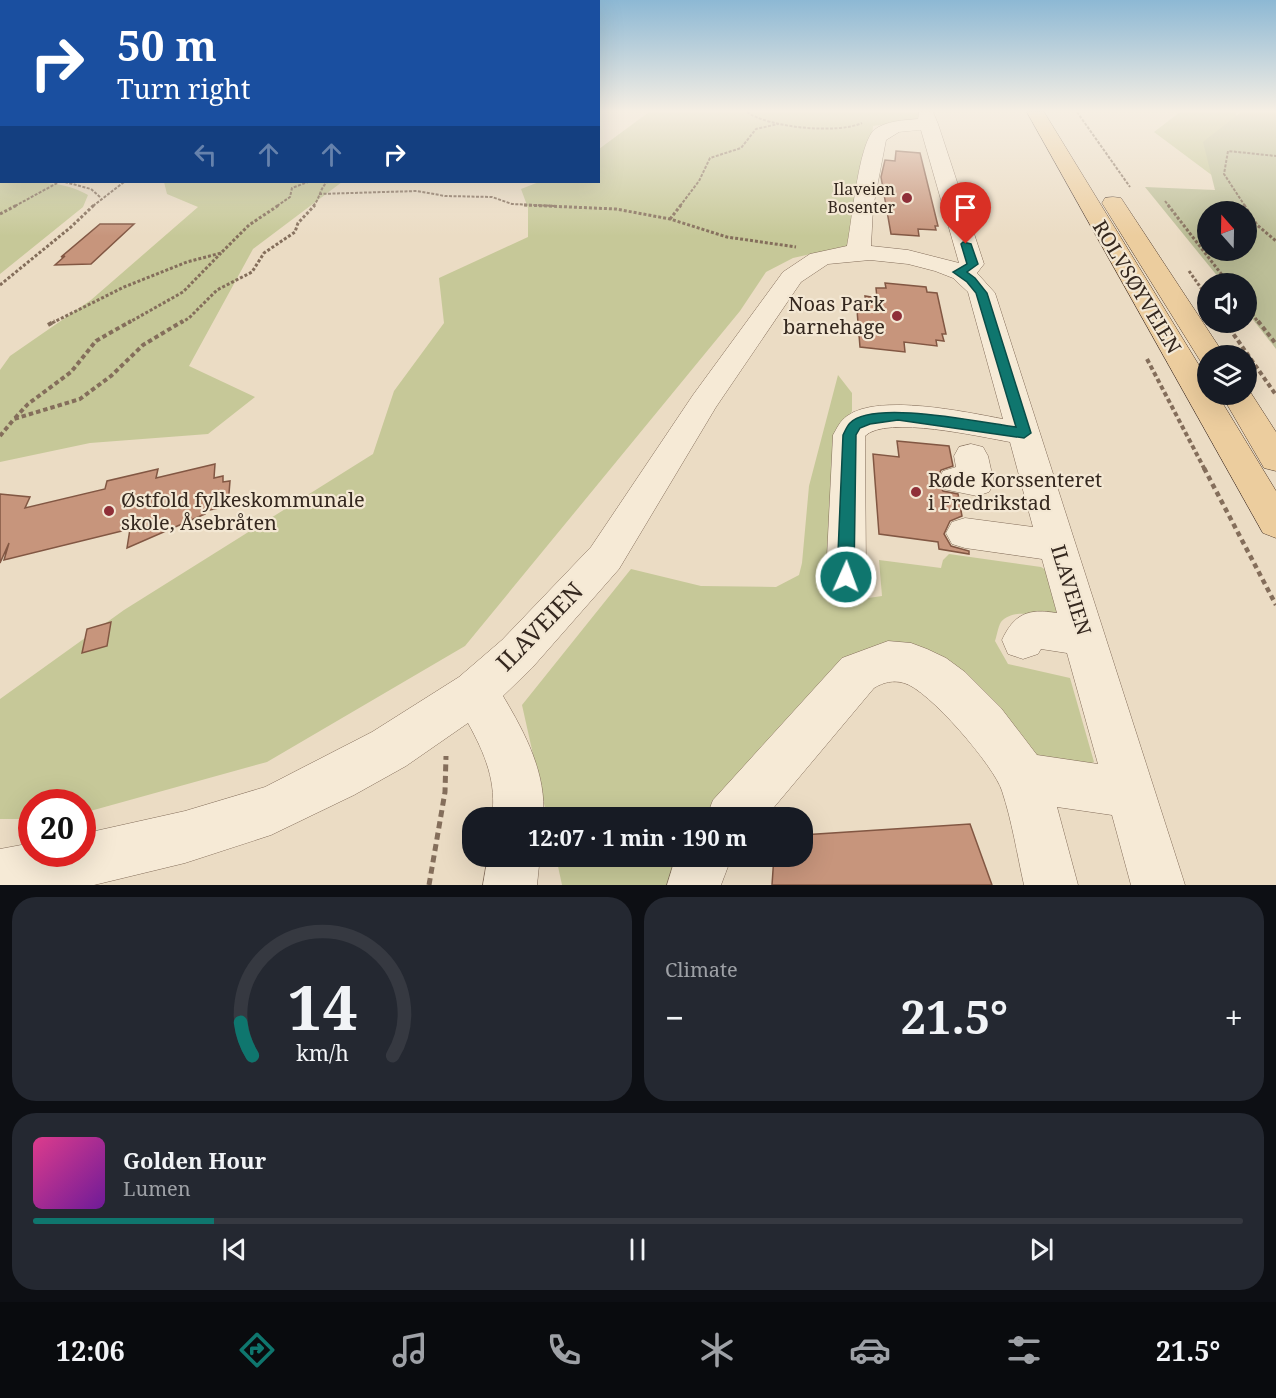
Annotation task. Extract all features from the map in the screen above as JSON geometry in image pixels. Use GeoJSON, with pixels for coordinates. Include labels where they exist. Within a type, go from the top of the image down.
{"type":"FeatureCollection","features":[{"type":"Feature","properties":{"kind":"main road","name":"ROLVSØYVEIEN"},"geometry":{"type":"LineString","coordinates":[[1059,153],[1276,524]]}},
{"type":"Feature","properties":{"kind":"main road","name":"ROLVSØYVEIEN"},"geometry":{"type":"LineString","coordinates":[[1081,153],[1204,345]]}},
{"type":"Feature","properties":{"kind":"main road"},"geometry":{"type":"LineString","coordinates":[[1243,405],[1276,459]]}},
{"type":"Feature","properties":{"kind":"street"},"geometry":{"type":"LineString","coordinates":[[858,253],[862,208],[874,153]]}},
{"type":"Feature","properties":{"kind":"street"},"geometry":{"type":"LineString","coordinates":[[937,153],[972,264],[967,269],[958,272]]}},
{"type":"Feature","properties":{"kind":"street","name":"ILAVEIEN"},"geometry":{"type":"LineString","coordinates":[[0,876],[103,857],[185,837],[271,810],[337,778],[429,724],[475,693],[525,645],[605,558],[704,402],[792,277],[812,262],[822,258],[858,253],[913,258],[958,272],[971,280],[982,293],[1086,636],[1158,885]]}},
{"type":"Feature","properties":{"kind":"street"},"geometry":{"type":"LineString","coordinates":[[846,577],[849,435],[855,425],[867,420],[898,416],[1024,433]]}},
{"type":"Feature","properties":{"kind":"street"},"geometry":{"type":"LineString","coordinates":[[961,472],[965,525],[1058,546]]}},
{"type":"Feature","properties":{"kind":"street"},"geometry":{"type":"LineString","coordinates":[[1023,640],[1030,631],[1046,630],[1086,636]]}},
{"type":"Feature","properties":{"kind":"street"},"geometry":{"type":"LineString","coordinates":[[740,807],[858,673],[877,663],[895,660],[928,670],[947,686],[995,738],[1024,778],[1051,885]]}},
{"type":"Feature","properties":{"kind":"street"},"geometry":{"type":"LineString","coordinates":[[475,693],[499,732],[519,793],[518,807]]}},
{"type":"Feature","properties":{"kind":"street"},"geometry":{"type":"LineString","coordinates":[[1024,778],[1131,793]]}},
{"type":"Feature","properties":{"kind":"street"},"geometry":{"type":"LineString","coordinates":[[510,885],[512,867]]}},
{"type":"Feature","properties":{"kind":"street"},"geometry":{"type":"LineString","coordinates":[[694,885],[700,867]]}},
{"type":"Feature","properties":{"kind":"path"},"geometry":{"type":"LineString","coordinates":[[670,219],[699,181],[710,158],[725,153]]}},
{"type":"Feature","properties":{"kind":"path"},"geometry":{"type":"LineString","coordinates":[[1228,153],[1224,174],[1257,225],[1276,241]]}},
{"type":"Feature","properties":{"kind":"path"},"geometry":{"type":"LineString","coordinates":[[1250,153],[1276,156]]}},
{"type":"Feature","properties":{"kind":"path"},"geometry":{"type":"LineString","coordinates":[[0,214],[57,183]]}},
{"type":"Feature","properties":{"kind":"path"},"geometry":{"type":"LineString","coordinates":[[69,183],[91,189],[100,198]]}},
{"type":"Feature","properties":{"kind":"path"},"geometry":{"type":"LineString","coordinates":[[0,285],[71,227],[100,198],[122,183]]}},
{"type":"Feature","properties":{"kind":"path"},"geometry":{"type":"LineString","coordinates":[[0,436],[28,404],[71,372],[96,341],[183,292],[249,225],[290,197],[292,188],[305,183]]}},
{"type":"Feature","properties":{"kind":"path"},"geometry":{"type":"LineString","coordinates":[[14,419],[80,399],[123,365],[143,345],[189,318],[217,290],[252,272],[264,254],[295,232],[298,223],[317,202],[326,183]]}},
{"type":"Feature","properties":{"kind":"path"},"geometry":{"type":"LineString","coordinates":[[319,194],[417,191],[445,196],[492,197],[512,204],[616,209],[670,219],[715,234],[799,248]]}},
{"type":"Feature","properties":{"kind":"path"},"geometry":{"type":"LineString","coordinates":[[1165,201],[1221,273]]}},
{"type":"Feature","properties":{"kind":"path"},"geometry":{"type":"LineString","coordinates":[[48,325],[124,287],[187,262],[221,252]]}},
{"type":"Feature","properties":{"kind":"path"},"geometry":{"type":"LineString","coordinates":[[1257,320],[1276,344]]}},
{"type":"Feature","properties":{"kind":"path"},"geometry":{"type":"LineString","coordinates":[[1233,333],[1276,395]]}},
{"type":"Feature","properties":{"kind":"path"},"geometry":{"type":"LineString","coordinates":[[429,724],[447,758],[445,792],[429,885]]}},
{"type":"Feature","properties":{"kind":"green space"},"geometry":{"type":"Polygon","coordinates":[[[600,153],[871,153],[864,242],[793,258],[766,272],[740,311],[465,646],[267,762],[96,809],[96,789],[18,789],[18,819],[0,819],[0,699],[124,610],[373,454],[394,391],[444,323],[439,278],[528,237],[528,208],[521,189],[536,183],[600,183],[600,153]]]}},
{"type":"Feature","properties":{"kind":"green space"},"geometry":{"type":"Polygon","coordinates":[[[1183,153],[1238,153],[1245,201],[1237,201],[1221,182],[1183,153]]]}},
{"type":"Feature","properties":{"kind":"green space"},"geometry":{"type":"Polygon","coordinates":[[[1206,153],[1276,153],[1276,349],[1257,325],[1257,273],[1215,273],[1205,261],[1257,261],[1257,201],[1197,201],[1197,251],[1145,187],[1215,190],[1206,153]]]}},
{"type":"Feature","properties":{"kind":"green space"},"geometry":{"type":"Polygon","coordinates":[[[0,183],[57,184],[88,195],[83,207],[0,274],[0,183]]]}},
{"type":"Feature","properties":{"kind":"green space"},"geometry":{"type":"Polygon","coordinates":[[[164,183],[341,183],[253,249],[189,366],[255,397],[208,434],[90,443],[0,462],[0,370],[10,356],[91,300],[198,207],[167,194],[164,183]]]}},
{"type":"Feature","properties":{"kind":"green space"},"geometry":{"type":"Polygon","coordinates":[[[838,375],[852,393],[852,411],[844,429],[830,498],[826,593],[855,600],[882,596],[879,560],[941,568],[943,560],[949,554],[1041,567],[1049,572],[1061,623],[1030,614],[1014,615],[1001,622],[995,641],[1008,664],[1070,678],[1094,762],[1083,766],[1031,755],[896,654],[719,807],[545,807],[522,705],[631,569],[701,586],[776,587],[799,575],[809,486],[838,375]]]}},
{"type":"Feature","properties":{"kind":"green space"},"geometry":{"type":"Polygon","coordinates":[[[558,867],[684,867],[676,885],[562,885],[558,867]]]}},
{"type":"Feature","properties":{"kind":"building","name":"Ilaveien Bosenter"},"geometry":{"type":"Polygon","coordinates":[[[896,153],[920,153],[938,226],[935,226],[936,230],[918,229],[919,236],[891,234],[881,177],[885,160],[895,161],[896,153]]]}},
{"type":"Feature","properties":{"kind":"building"},"geometry":{"type":"Polygon","coordinates":[[[100,224],[134,224],[91,264],[55,265],[65,256],[61,257],[100,224]]]}},
{"type":"Feature","properties":{"kind":"building"},"geometry":{"type":"Polygon","coordinates":[[[885,283],[926,287],[927,292],[937,293],[946,334],[942,334],[944,341],[936,340],[937,346],[904,342],[905,352],[860,347],[857,310],[866,311],[865,296],[877,298],[876,288],[886,288],[885,283]]]}},
{"type":"Feature","properties":{"kind":"building"},"geometry":{"type":"Polygon","coordinates":[[[897,441],[949,446],[953,466],[941,470],[936,481],[943,491],[958,494],[962,516],[950,521],[944,534],[951,546],[969,551],[969,554],[939,549],[938,542],[879,534],[873,454],[899,457],[897,441]]]}},
{"type":"Feature","properties":{"kind":"building"},"geometry":{"type":"Polygon","coordinates":[[[215,464],[214,478],[223,476],[223,482],[230,481],[228,506],[205,511],[205,514],[127,548],[130,529],[4,560],[9,543],[0,563],[0,494],[30,497],[25,508],[105,489],[107,481],[158,469],[156,478],[215,464]]]}},
{"type":"Feature","properties":{"kind":"building"},"geometry":{"type":"Polygon","coordinates":[[[111,622],[107,646],[82,653],[87,629],[111,622]]]}},
{"type":"Feature","properties":{"kind":"building"},"geometry":{"type":"Polygon","coordinates":[[[970,824],[992,885],[772,885],[773,867],[813,867],[813,834],[970,824]]]}},
{"type":"Feature","properties":{"kind":"place","name":"Ilaveien Bosenter"},"geometry":{"type":"Point","coordinates":[907,198]}},
{"type":"Feature","properties":{"kind":"place","name":"Noas Park barnehage"},"geometry":{"type":"Point","coordinates":[897,316]}},
{"type":"Feature","properties":{"kind":"place","name":"Røde Korssenteret i Fredrikstad"},"geometry":{"type":"Point","coordinates":[916,492]}},
{"type":"Feature","properties":{"kind":"place","name":"Østfold fylkeskommunale skole, Åsebråten"},"geometry":{"type":"Point","coordinates":[109,511]}},
{"type":"Feature","properties":{"kind":"route"},"geometry":{"type":"LineString","coordinates":[[846,577],[849,435],[855,425],[882,416],[898,416],[1024,433],[982,293],[971,280],[958,272],[967,269],[972,264],[966,244]]}}]}
